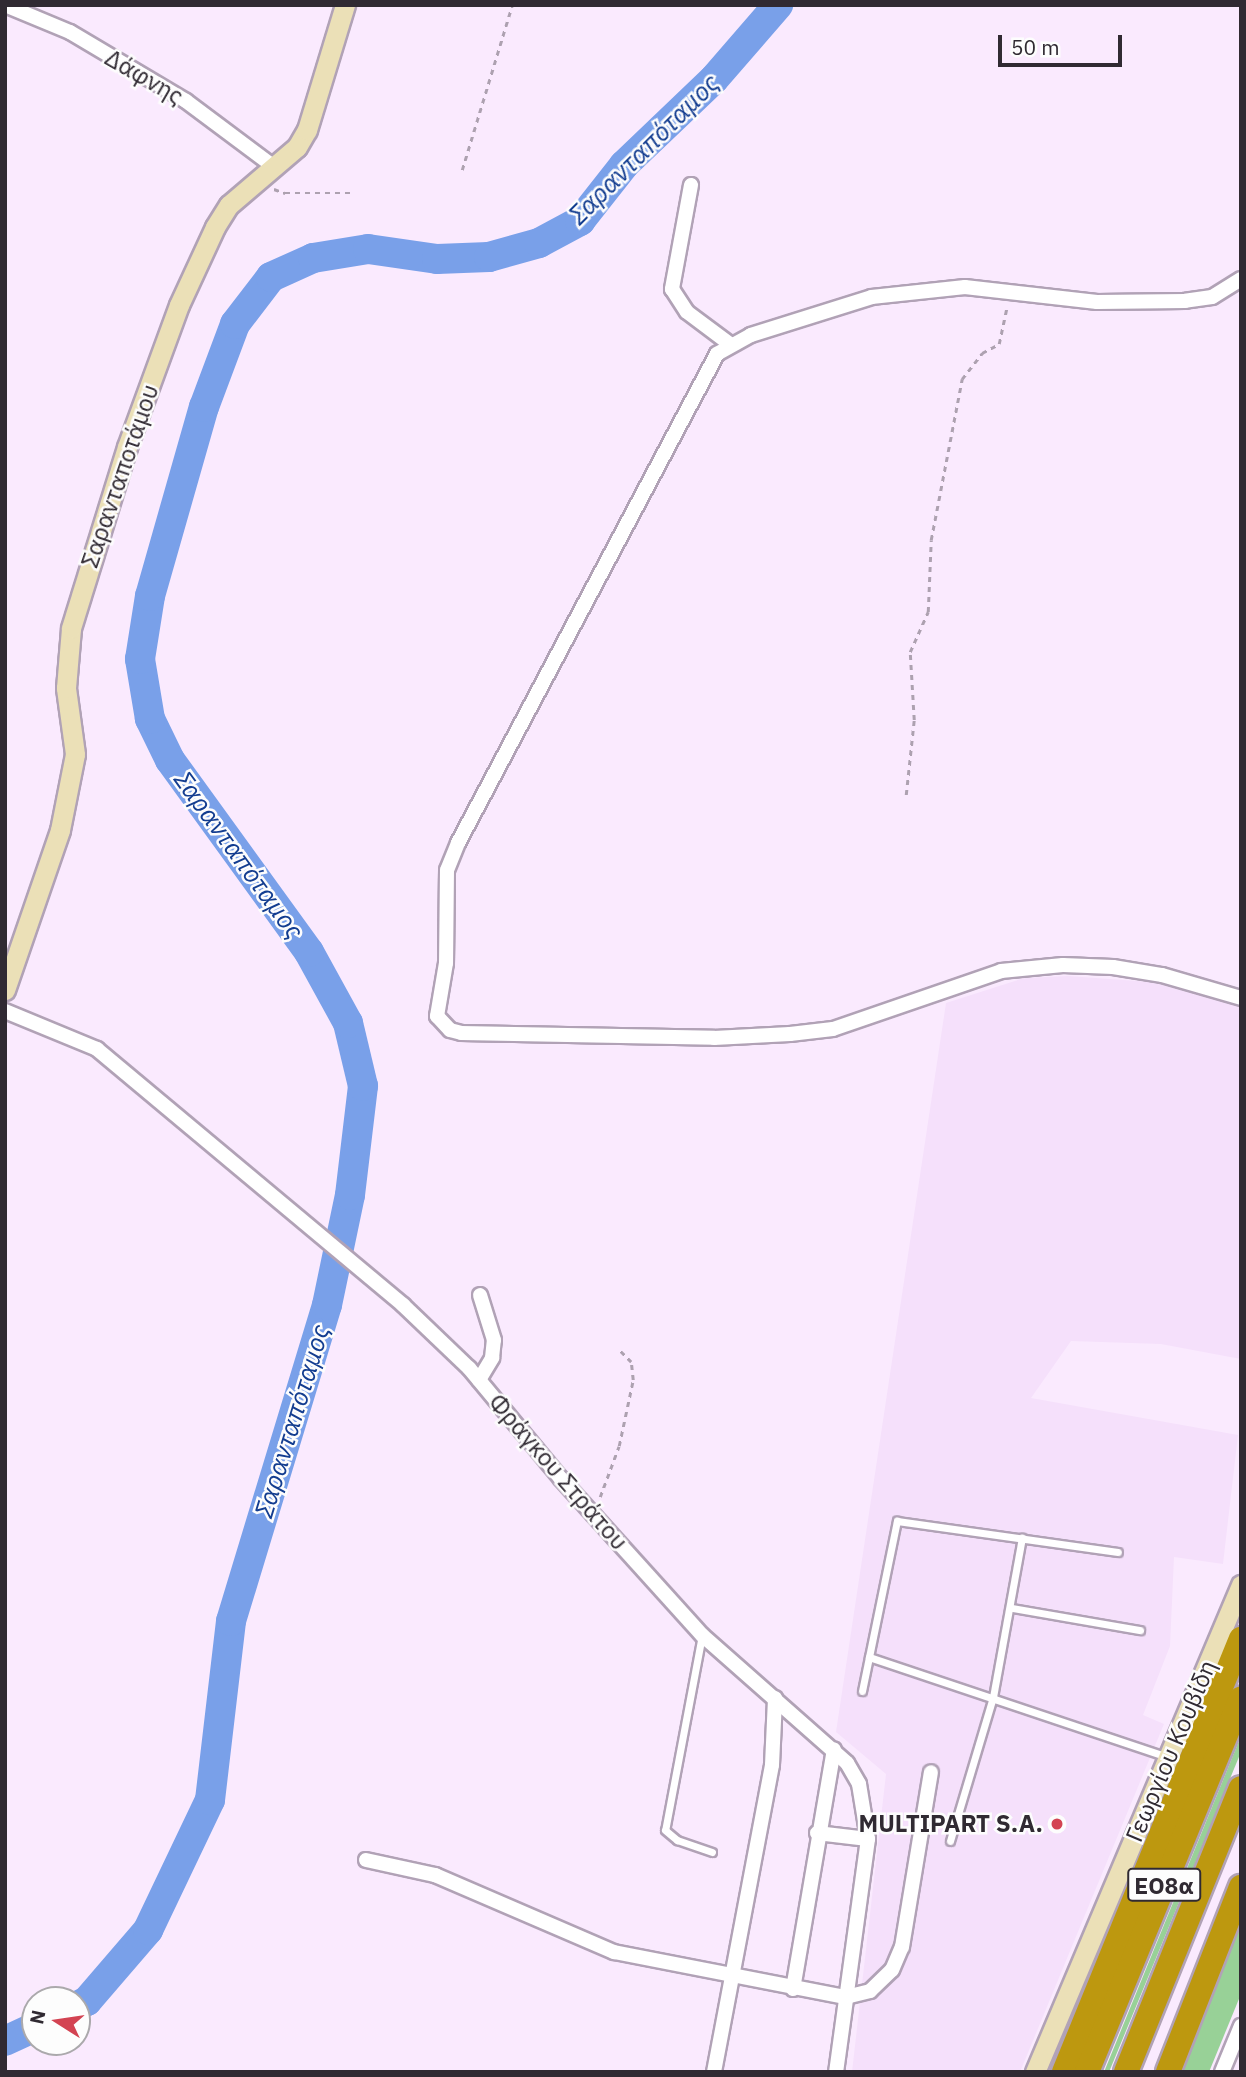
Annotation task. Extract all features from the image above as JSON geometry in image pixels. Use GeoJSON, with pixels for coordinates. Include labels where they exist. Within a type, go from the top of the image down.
{"type":"FeatureCollection","features":[{"type":"Feature","properties":{"kind":"highway"},"geometry":{"type":"LineString","coordinates":[[1063,2072],[1241,1639]]}},
{"type":"Feature","properties":{"kind":"highway","name":"ΕΟ8α"},"geometry":{"type":"LineString","coordinates":[[1087,2072],[1241,1698]]}},
{"type":"Feature","properties":{"kind":"highway","name":"ΕΟ8α"},"geometry":{"type":"LineString","coordinates":[[1126,2072],[1241,1788]]}},
{"type":"Feature","properties":{"kind":"highway"},"geometry":{"type":"LineString","coordinates":[[1168,2072],[1241,1887]]}},
{"type":"Feature","properties":{"kind":"street","name":"Δάφνης"},"geometry":{"type":"LineString","coordinates":[[5,5],[70,32],[186,101],[273,166]]}},
{"type":"Feature","properties":{"kind":"street","name":"Σαρανταποτάμου"},"geometry":{"type":"LineString","coordinates":[[5,990],[51,862],[66,804],[75,754],[66,688],[71,628],[93,552],[179,305],[229,205],[297,147],[307,130],[345,5]]}},
{"type":"Feature","properties":{"kind":"street"},"geometry":{"type":"LineString","coordinates":[[691,185],[672,289],[687,312],[730,344]]}},
{"type":"Feature","properties":{"kind":"street"},"geometry":{"type":"LineString","coordinates":[[1241,279],[1212,297],[1185,301],[1097,302],[1006,289],[965,287],[872,297],[730,344],[717,354],[457,843],[447,870],[446,963],[437,1016],[443,1024],[461,1033],[714,1038],[790,1034],[833,1029],[1001,971],[1063,965],[1113,967],[1162,975],[1241,999]]}},
{"type":"Feature","properties":{"kind":"street","name":"Φράγκου Στράτου"},"geometry":{"type":"LineString","coordinates":[[5,1011],[97,1049],[361,1269],[479,1380],[590,1511],[702,1635],[834,1749],[859,1784],[868,1839],[836,2072]]}},
{"type":"Feature","properties":{"kind":"street"},"geometry":{"type":"LineString","coordinates":[[479,1380],[492,1358],[494,1340],[480,1295]]}},
{"type":"Feature","properties":{"kind":"street","name":"Γεωργίου Κουβίδη"},"geometry":{"type":"LineString","coordinates":[[1035,2072],[1241,1585]]}},
{"type":"Feature","properties":{"kind":"street"},"geometry":{"type":"LineString","coordinates":[[714,2072],[772,1765],[775,1698]]}},
{"type":"Feature","properties":{"kind":"street"},"geometry":{"type":"LineString","coordinates":[[793,1989],[817,1833],[834,1749]]}},
{"type":"Feature","properties":{"kind":"street"},"geometry":{"type":"LineString","coordinates":[[366,1860],[435,1875],[614,1952],[730,1978],[846,1997],[870,1991],[892,1970],[902,1947],[931,1772]]}},
{"type":"Feature","properties":{"kind":"street"},"geometry":{"type":"LineString","coordinates":[[817,1833],[868,1839]]}},
{"type":"Feature","properties":{"kind":"street"},"geometry":{"type":"LineString","coordinates":[[1222,2072],[1241,2026]]}},
{"type":"Feature","properties":{"kind":"lane"},"geometry":{"type":"LineString","coordinates":[[862,1691],[897,1521],[1118,1552]]}},
{"type":"Feature","properties":{"kind":"lane"},"geometry":{"type":"LineString","coordinates":[[950,1841],[993,1697],[1012,1608],[1022,1538]]}},
{"type":"Feature","properties":{"kind":"lane"},"geometry":{"type":"LineString","coordinates":[[1012,1608],[1140,1630]]}},
{"type":"Feature","properties":{"kind":"lane"},"geometry":{"type":"LineString","coordinates":[[702,1635],[665,1830],[677,1840],[712,1852]]}},
{"type":"Feature","properties":{"kind":"lane"},"geometry":{"type":"LineString","coordinates":[[869,1657],[1169,1757]]}},
{"type":"Feature","properties":{"kind":"path"},"geometry":{"type":"LineString","coordinates":[[462,170],[512,5]]}},
{"type":"Feature","properties":{"kind":"path"},"geometry":{"type":"LineString","coordinates":[[255,181],[285,193],[351,193]]}},
{"type":"Feature","properties":{"kind":"path"},"geometry":{"type":"LineString","coordinates":[[906,794],[914,720],[910,652],[928,612],[937,503],[962,379],[982,353],[999,344],[1008,314],[1006,289]]}},
{"type":"Feature","properties":{"kind":"path"},"geometry":{"type":"LineString","coordinates":[[590,1511],[607,1486],[628,1408],[631,1362],[619,1350]]}},
{"type":"Feature","properties":{"kind":"shaded area"},"geometry":{"type":"Polygon","coordinates":[[[1068,976],[1151,982],[1241,1006],[1241,1359],[1161,1344],[1071,1341],[1031,1398],[1238,1435],[1223,1564],[1174,1557],[1170,1646],[1143,1715],[1164,1724],[1020,2072],[852,2072],[886,1774],[836,1732],[946,1003],[1024,978],[1068,976]]]}},
{"type":"Feature","properties":{"kind":"green space"},"geometry":{"type":"Polygon","coordinates":[[[1241,1736],[1241,1752],[1109,2072],[1104,2072],[1241,1736]]]}},
{"type":"Feature","properties":{"kind":"green space"},"geometry":{"type":"Polygon","coordinates":[[[1241,1910],[1241,1994],[1209,2072],[1176,2072],[1241,1910]]]}},
{"type":"Feature","properties":{"kind":"waterway","name":"Σαρανταπόταμος"},"geometry":{"type":"LineString","coordinates":[[91,1996],[148,1930],[210,1800],[231,1621],[327,1305],[350,1195],[363,1086],[348,1023],[309,952],[170,760],[150,719],[140,659],[150,596],[204,407],[235,324],[271,277],[313,258],[368,249],[437,259],[489,257],[539,243],[580,221],[624,165],[714,79],[778,5]]}},
{"type":"Feature","properties":{"kind":"waterway","name":"Σαρανταπόταμος"},"geometry":{"type":"LineString","coordinates":[[5,2041],[21,2034]]}},
{"type":"Feature","properties":{"kind":"place","name":"MULTIPART S.A."},"geometry":{"type":"Point","coordinates":[1057,1824]}}]}
